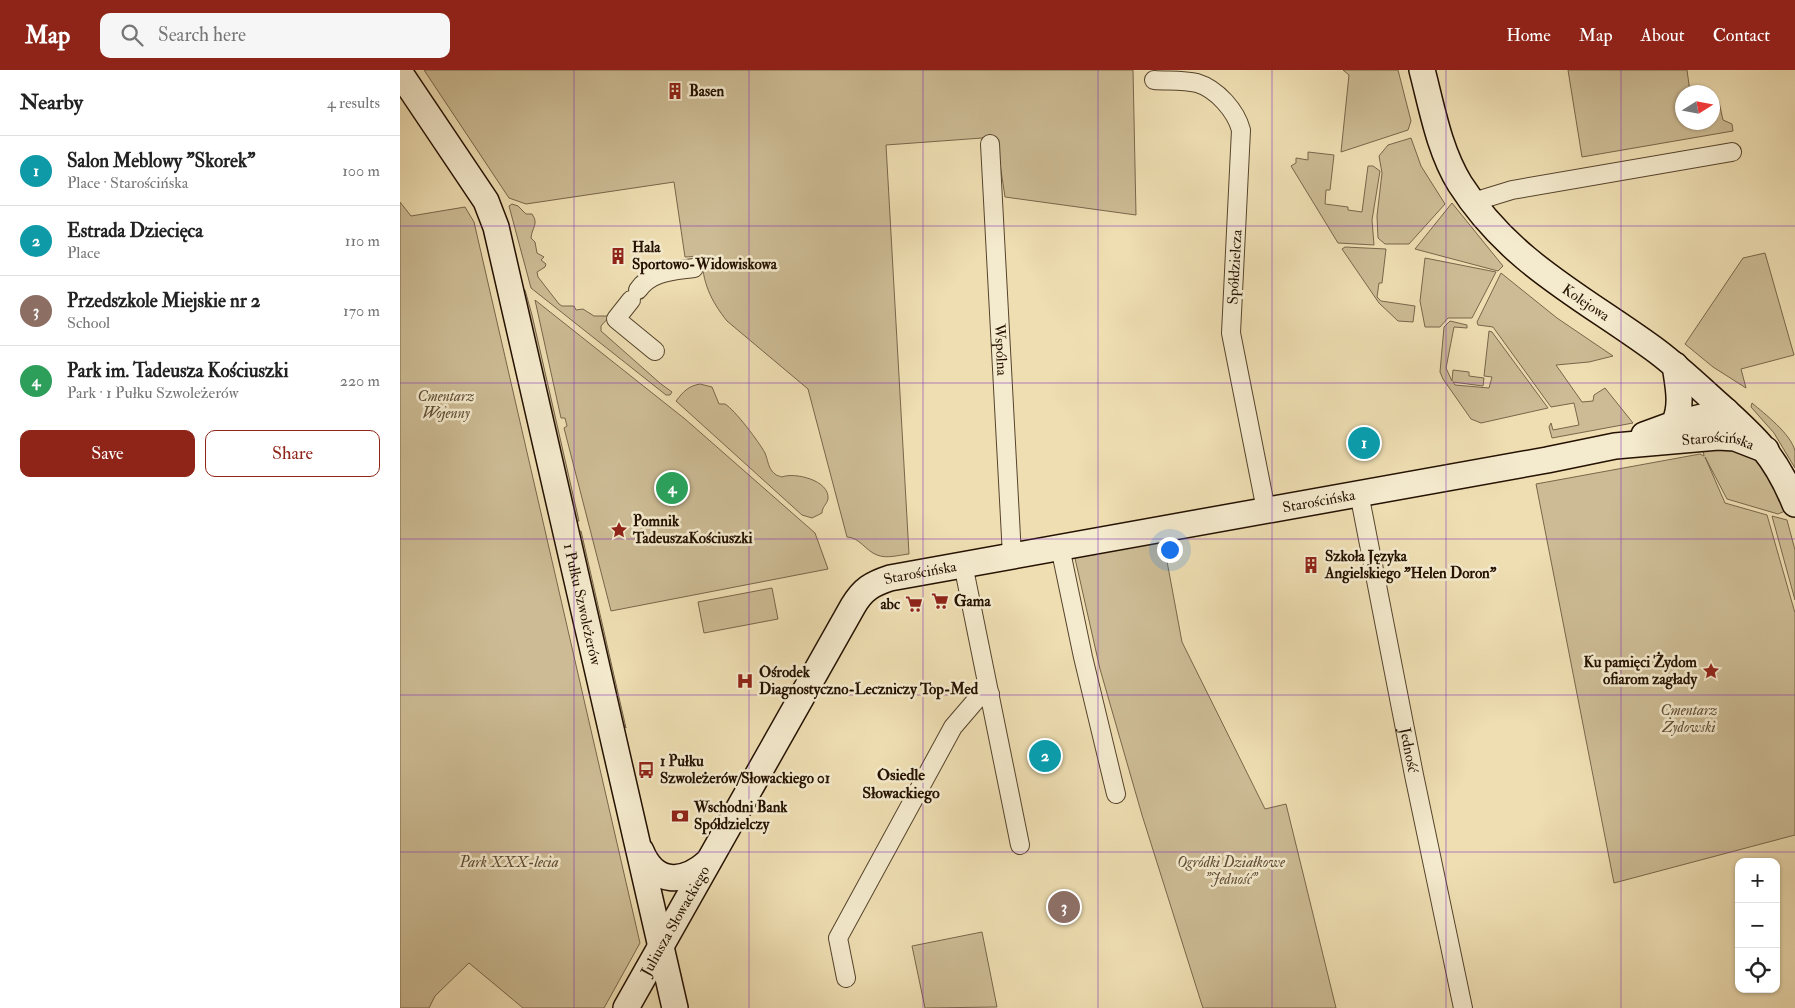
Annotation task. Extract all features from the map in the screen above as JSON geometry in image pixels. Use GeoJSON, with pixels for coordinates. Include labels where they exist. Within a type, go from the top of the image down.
{"type":"FeatureCollection","features":[{"type":"Feature","properties":{"kind":"street","name":"Kolejowa"},"geometry":{"type":"LineString","coordinates":[[1422,70],[1446,156],[1459,183],[1494,229],[1522,257],[1675,365],[1741,423],[1766,450],[1785,480],[1795,504]]}},
{"type":"Feature","properties":{"kind":"street","name":"1 Pułku Szwoleżerów"},"geometry":{"type":"LineString","coordinates":[[400,73],[486,201],[501,249],[675,1008]]}},
{"type":"Feature","properties":{"kind":"street","name":"Spółdzielcza"},"geometry":{"type":"LineString","coordinates":[[1154,80],[1198,84],[1228,105],[1238,117],[1241,130],[1232,333],[1266,510]]}},
{"type":"Feature","properties":{"kind":"street","name":"Wspólna"},"geometry":{"type":"LineString","coordinates":[[990,144],[1012,556]]}},
{"type":"Feature","properties":{"kind":"street"},"geometry":{"type":"LineString","coordinates":[[1473,202],[1512,190],[1732,152]]}},
{"type":"Feature","properties":{"kind":"street"},"geometry":{"type":"LineString","coordinates":[[655,351],[616,319],[645,280],[656,275],[694,268]]}},
{"type":"Feature","properties":{"kind":"street"},"geometry":{"type":"LineString","coordinates":[[1674,424],[1679,412],[1680,398],[1675,365]]}},
{"type":"Feature","properties":{"kind":"street"},"geometry":{"type":"LineString","coordinates":[[1615,446],[1674,424],[1726,411]]}},
{"type":"Feature","properties":{"kind":"street"},"geometry":{"type":"LineString","coordinates":[[1707,438],[1722,421],[1726,411]]}},
{"type":"Feature","properties":{"kind":"street","name":"Starościńska"},"geometry":{"type":"LineString","coordinates":[[871,584],[890,578],[963,564],[1615,446],[1707,438],[1735,438],[1766,450]]}},
{"type":"Feature","properties":{"kind":"street","name":"Jedność"},"geometry":{"type":"LineString","coordinates":[[1359,493],[1462,1008]]}},
{"type":"Feature","properties":{"kind":"street"},"geometry":{"type":"LineString","coordinates":[[1060,547],[1083,657],[1116,794]]}},
{"type":"Feature","properties":{"kind":"street"},"geometry":{"type":"LineString","coordinates":[[963,564],[1020,845]]}},
{"type":"Feature","properties":{"kind":"street","name":"Juliusza Słowackiego"},"geometry":{"type":"LineString","coordinates":[[626,1008],[853,606],[862,592],[871,584]]}},
{"type":"Feature","properties":{"kind":"street"},"geometry":{"type":"LineString","coordinates":[[846,978],[838,938],[952,727],[976,699],[990,694]]}},
{"type":"Feature","properties":{"kind":"street","name":"Juliusza Słowackiego"},"geometry":{"type":"LineString","coordinates":[[638,846],[652,870],[668,878],[681,878],[693,874],[710,860]]}},
{"type":"Feature","properties":{"kind":"green space"},"geometry":{"type":"Polygon","coordinates":[[[424,70],[1133,70],[1136,215],[1005,197],[996,137],[886,145],[909,554],[889,557],[881,556],[873,553],[855,539],[847,537],[808,389],[727,321],[708,291],[702,265],[702,256],[685,257],[674,182],[526,204],[509,198],[424,70]]]}},
{"type":"Feature","properties":{"kind":"green space"},"geometry":{"type":"Polygon","coordinates":[[[1343,70],[1398,70],[1411,121],[1408,130],[1341,152],[1349,75],[1343,70]]]}},
{"type":"Feature","properties":{"kind":"green space"},"geometry":{"type":"Polygon","coordinates":[[[1568,70],[1687,70],[1689,85],[1675,85],[1675,130],[1720,130],[1720,106],[1723,120],[1732,124],[1733,131],[1582,157],[1568,70]]]}},
{"type":"Feature","properties":{"kind":"green space"},"geometry":{"type":"Polygon","coordinates":[[[1411,138],[1421,166],[1445,204],[1409,244],[1385,244],[1378,238],[1377,216],[1382,173],[1379,156],[1388,145],[1411,138]]]}},
{"type":"Feature","properties":{"kind":"green space"},"geometry":{"type":"Polygon","coordinates":[[[1308,152],[1334,155],[1330,190],[1326,190],[1325,204],[1348,207],[1348,210],[1362,212],[1368,166],[1373,166],[1380,171],[1372,220],[1374,245],[1338,243],[1291,166],[1296,163],[1296,158],[1308,160],[1308,152]]]}},
{"type":"Feature","properties":{"kind":"green space","name":"Park XXX-lecia"},"geometry":{"type":"Polygon","coordinates":[[[400,202],[411,216],[465,207],[474,222],[640,943],[604,1008],[523,1008],[469,963],[435,996],[429,1008],[400,1008],[400,202]]]}},
{"type":"Feature","properties":{"kind":"green space"},"geometry":{"type":"Polygon","coordinates":[[[1452,203],[1503,266],[1498,271],[1415,249],[1452,203]]]}},
{"type":"Feature","properties":{"kind":"green space"},"geometry":{"type":"Polygon","coordinates":[[[512,204],[518,206],[526,214],[532,214],[534,217],[535,223],[531,238],[535,242],[537,253],[544,257],[541,260],[546,264],[545,267],[537,272],[538,277],[559,304],[562,306],[574,306],[576,310],[583,309],[594,316],[610,316],[601,326],[601,331],[672,392],[670,395],[666,395],[531,288],[509,206],[512,204]]]}},
{"type":"Feature","properties":{"kind":"green space"},"geometry":{"type":"Polygon","coordinates":[[[1345,247],[1386,249],[1382,283],[1379,283],[1377,297],[1381,301],[1415,306],[1413,322],[1398,321],[1379,303],[1342,249],[1345,247]]]}},
{"type":"Feature","properties":{"kind":"green space"},"geometry":{"type":"Polygon","coordinates":[[[1765,253],[1794,355],[1741,369],[1746,388],[1713,367],[1685,344],[1743,258],[1765,253]]]}},
{"type":"Feature","properties":{"kind":"green space"},"geometry":{"type":"Polygon","coordinates":[[[1425,258],[1496,272],[1472,318],[1448,318],[1440,327],[1425,327],[1420,301],[1425,258]]]}},
{"type":"Feature","properties":{"kind":"green space"},"geometry":{"type":"Polygon","coordinates":[[[1501,273],[1557,318],[1613,356],[1589,362],[1556,365],[1582,402],[1593,401],[1594,395],[1605,388],[1633,423],[1552,438],[1549,427],[1551,423],[1553,430],[1579,425],[1574,403],[1551,407],[1493,327],[1478,325],[1477,322],[1501,273]]]}},
{"type":"Feature","properties":{"kind":"green space"},"geometry":{"type":"Polygon","coordinates":[[[519,285],[525,290],[532,315],[579,521],[573,522],[519,285]]]}},
{"type":"Feature","properties":{"kind":"green space"},"geometry":{"type":"Polygon","coordinates":[[[535,300],[685,419],[815,533],[828,569],[611,611],[564,428],[567,426],[565,418],[561,418],[535,300]]]}},
{"type":"Feature","properties":{"kind":"green space"},"geometry":{"type":"Polygon","coordinates":[[[1450,321],[1467,325],[1467,328],[1454,327],[1446,368],[1452,381],[1453,370],[1469,372],[1469,376],[1484,378],[1483,386],[1453,382],[1455,385],[1489,388],[1492,377],[1484,376],[1489,331],[1492,332],[1548,408],[1481,423],[1471,419],[1440,372],[1444,327],[1450,321]]]}},
{"type":"Feature","properties":{"kind":"green space"},"geometry":{"type":"Polygon","coordinates":[[[700,384],[712,387],[719,404],[725,404],[740,419],[762,448],[770,467],[776,475],[810,479],[823,487],[827,492],[828,499],[822,513],[812,518],[802,515],[676,401],[686,390],[700,384]]]}},
{"type":"Feature","properties":{"kind":"green space"},"geometry":{"type":"Polygon","coordinates":[[[1752,403],[1777,425],[1793,445],[1795,468],[1774,433],[1751,407],[1752,403]]]}},
{"type":"Feature","properties":{"kind":"green space","name":"Cmentarz Żydowski"},"geometry":{"type":"Polygon","coordinates":[[[1702,444],[1751,451],[1775,488],[1785,511],[1778,514],[1727,499],[1705,457],[1725,503],[1767,515],[1795,613],[1795,835],[1614,883],[1536,484],[1700,454],[1704,456],[1702,444]]]}},
{"type":"Feature","properties":{"kind":"green space"},"geometry":{"type":"Polygon","coordinates":[[[1772,516],[1787,520],[1795,550],[1795,600],[1772,516]]]}},
{"type":"Feature","properties":{"kind":"green space","name":"Ogródki Działkowe \"Jedność\""},"geometry":{"type":"Polygon","coordinates":[[[1161,529],[1182,642],[1265,809],[1286,804],[1336,1008],[1203,1008],[1142,815],[1100,669],[1072,545],[1161,529]]]}},
{"type":"Feature","properties":{"kind":"green space"},"geometry":{"type":"Polygon","coordinates":[[[581,531],[626,728],[617,714],[576,532],[581,531]]]}},
{"type":"Feature","properties":{"kind":"green space"},"geometry":{"type":"Polygon","coordinates":[[[772,588],[778,619],[704,633],[698,602],[772,588]]]}},
{"type":"Feature","properties":{"kind":"green space"},"geometry":{"type":"Polygon","coordinates":[[[982,932],[997,1007],[925,1008],[912,946],[982,932]]]}},
{"type":"Feature","properties":{"kind":"place","name":"Basen"},"geometry":{"type":"Point","coordinates":[675,91]}},
{"type":"Feature","properties":{"kind":"place","name":"Hala Sportowo-Widowiskowa"},"geometry":{"type":"Point","coordinates":[618,256]}},
{"type":"Feature","properties":{"kind":"place","name":"Salon Meblowy \"Skorek\""},"geometry":{"type":"Point","coordinates":[1364,443]}},
{"type":"Feature","properties":{"kind":"place","name":"Park im. Tadeusza Kościuszki"},"geometry":{"type":"Point","coordinates":[672,488]}},
{"type":"Feature","properties":{"kind":"place","name":"Pomnik TadeuszaKościuszki"},"geometry":{"type":"Point","coordinates":[619,530]}},
{"type":"Feature","properties":{"kind":"place","name":"Szkoła Języka Angielskiego \"Helen Doron\""},"geometry":{"type":"Point","coordinates":[1311,565]}},
{"type":"Feature","properties":{"kind":"place","name":"Gama"},"geometry":{"type":"Point","coordinates":[940,601]}},
{"type":"Feature","properties":{"kind":"place","name":"abc"},"geometry":{"type":"Point","coordinates":[914,604]}},
{"type":"Feature","properties":{"kind":"place","name":"Ku pamięci Żydom ofiarom zagłady"},"geometry":{"type":"Point","coordinates":[1711,671]}},
{"type":"Feature","properties":{"kind":"place","name":"Ośrodek Diagnostyczno-Leczniczy Top-Med"},"geometry":{"type":"Point","coordinates":[745,681]}},
{"type":"Feature","properties":{"kind":"place","name":"Estrada Dziecięca"},"geometry":{"type":"Point","coordinates":[1045,756]}},
{"type":"Feature","properties":{"kind":"place","name":"1 Pułku Szwoleżerów/Słowackiego 01"},"geometry":{"type":"Point","coordinates":[646,770]}},
{"type":"Feature","properties":{"kind":"place","name":"Wschodni Bank Spółdzielczy"},"geometry":{"type":"Point","coordinates":[680,816]}},
{"type":"Feature","properties":{"kind":"place","name":"Przedszkole Miejskie nr 2"},"geometry":{"type":"Point","coordinates":[1064,907]}},
{"type":"Feature","properties":{"kind":"district","name":"Osiedle Słowackiego"},"geometry":{"type":"Point","coordinates":[901,784]}},
{"type":"Feature","properties":{"kind":"park label","name":"Cmentarz Wojenny"},"geometry":{"type":"Point","coordinates":[446,404]}}]}
